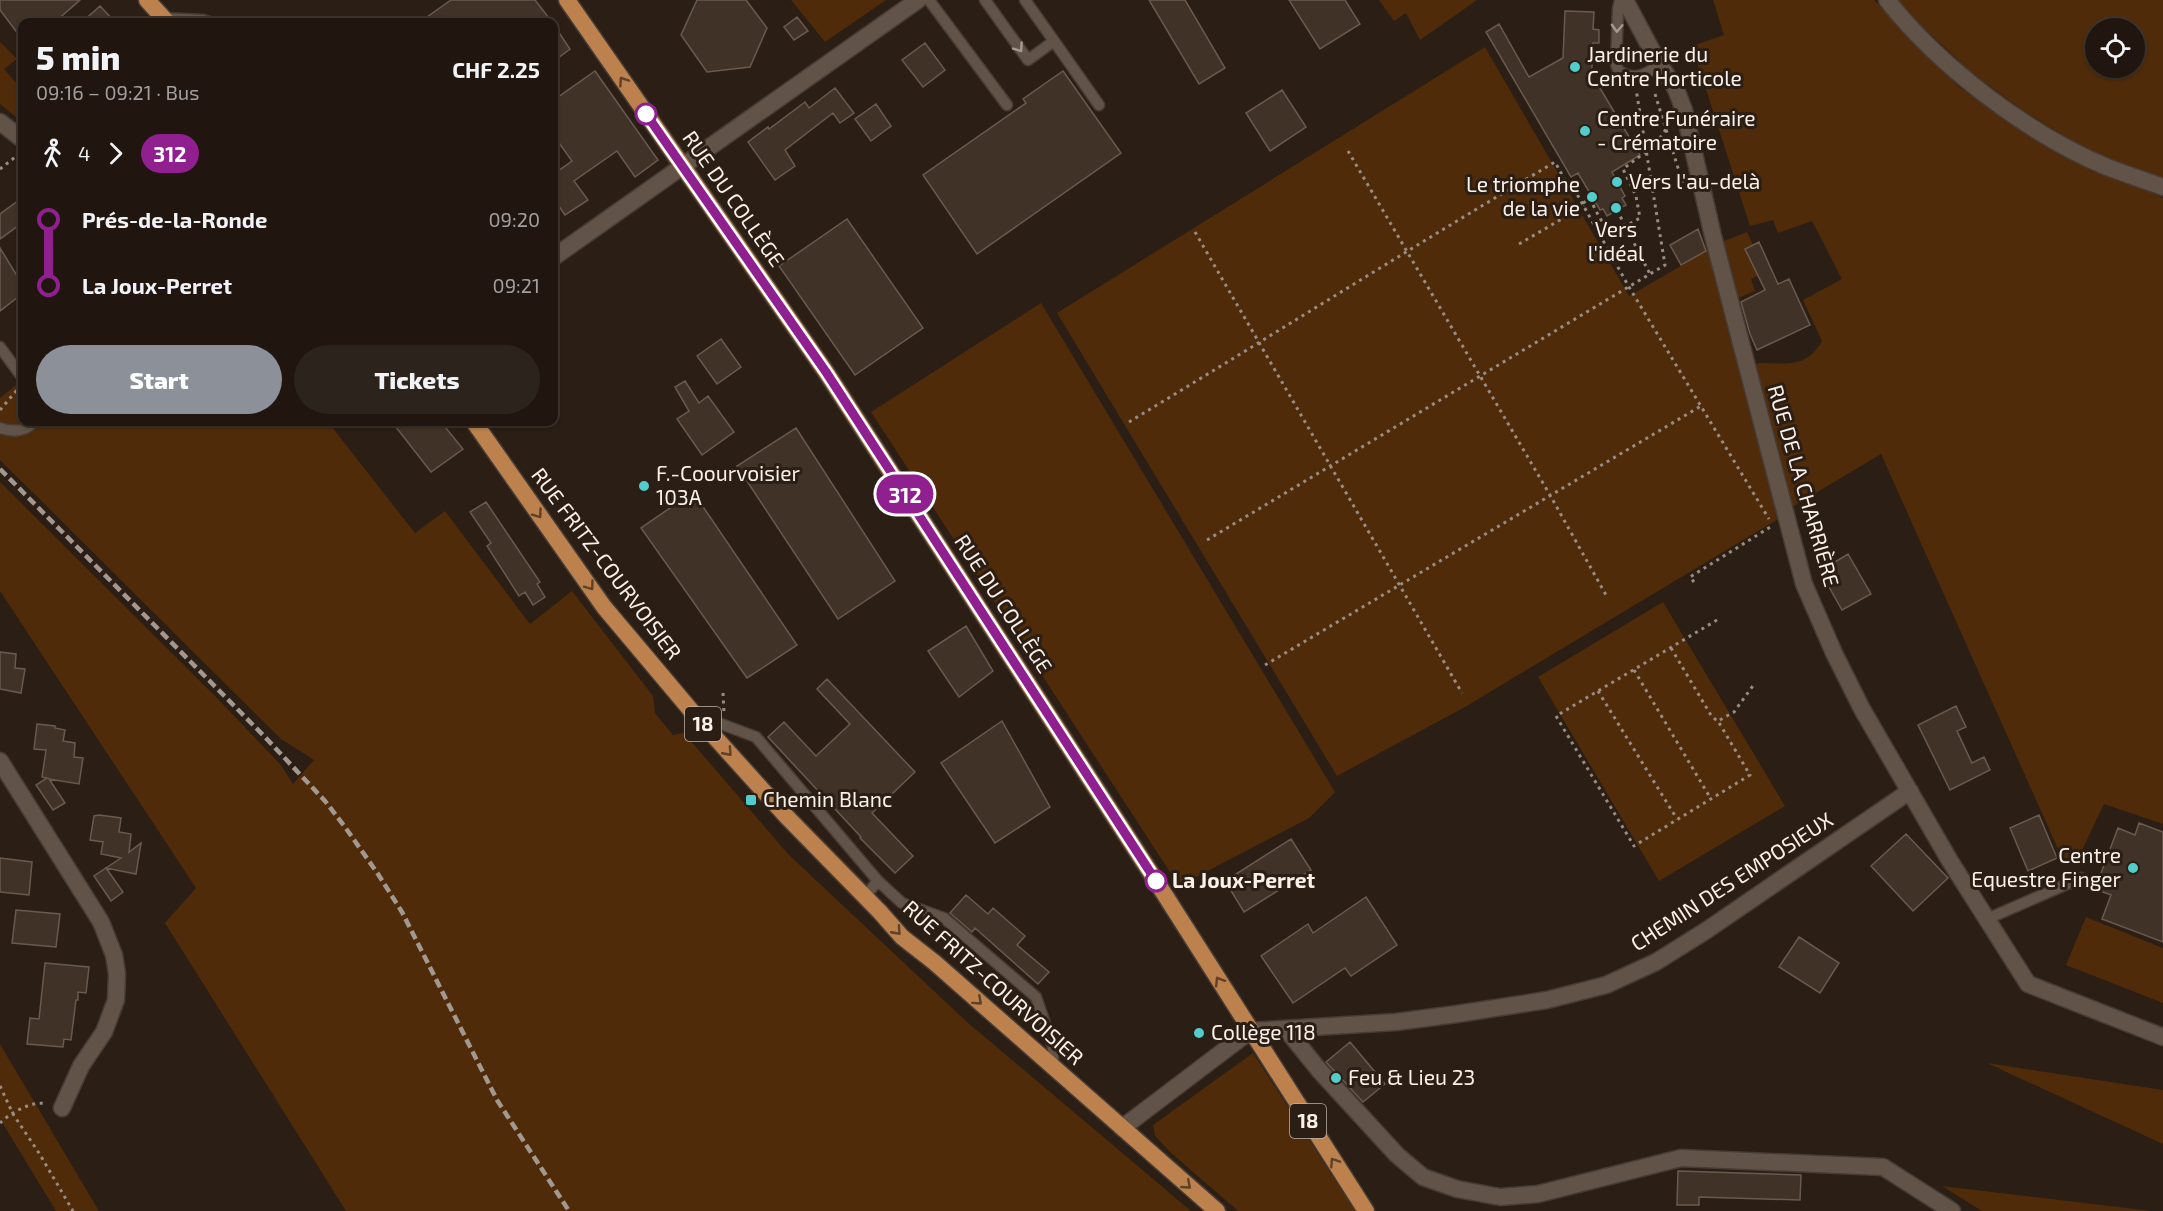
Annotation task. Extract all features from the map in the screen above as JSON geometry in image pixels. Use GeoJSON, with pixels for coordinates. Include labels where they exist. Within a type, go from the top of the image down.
{"type":"FeatureCollection","features":[{"type":"Feature","properties":{"kind":"main road"},"geometry":{"type":"LineString","coordinates":[[147,0],[163,18]]}},
{"type":"Feature","properties":{"kind":"main road","name":"RUE DU COLLÈGE"},"geometry":{"type":"LineString","coordinates":[[567,0],[832,382],[1143,861],[1250,1031]]}},
{"type":"Feature","properties":{"kind":"main road","name":"RUE FRITZ-COURVOISIER"},"geometry":{"type":"LineString","coordinates":[[477,426],[604,607],[694,714],[778,807],[902,937],[934,962],[1122,1128]]}},
{"type":"Feature","properties":{"kind":"main road","name":"18"},"geometry":{"type":"LineString","coordinates":[[1250,1031],[1366,1211]]}},
{"type":"Feature","properties":{"kind":"main road","name":"18"},"geometry":{"type":"LineString","coordinates":[[1122,1128],[1217,1211]]}},
{"type":"Feature","properties":{"kind":"street"},"geometry":{"type":"LineString","coordinates":[[558,254],[918,0]]}},
{"type":"Feature","properties":{"kind":"street","name":"RUE DE LA CHARRIÈRE"},"geometry":{"type":"LineString","coordinates":[[1625,0],[1659,64],[1675,87],[1684,110],[1713,236],[1804,584],[1834,653],[1862,709],[1950,861],[2028,984],[2163,1037]]}},
{"type":"Feature","properties":{"kind":"street"},"geometry":{"type":"LineString","coordinates":[[1887,0],[1929,47],[1993,100],[2060,144],[2106,167],[2163,187]]}},
{"type":"Feature","properties":{"kind":"street"},"geometry":{"type":"LineString","coordinates":[[0,122],[18,142]]}},
{"type":"Feature","properties":{"kind":"street"},"geometry":{"type":"LineString","coordinates":[[0,761],[100,922],[114,955],[117,975],[116,1000],[104,1032],[81,1066],[62,1108]]}},
{"type":"Feature","properties":{"kind":"street","name":"CHEMIN DES EMPOSIEUX"},"geometry":{"type":"LineString","coordinates":[[1250,1031],[1396,1022],[1498,1009],[1548,1000],[1606,985],[1656,962],[1697,936],[1910,791]]}},
{"type":"Feature","properties":{"kind":"street"},"geometry":{"type":"LineString","coordinates":[[1286,1029],[1319,1070],[1396,1155],[1423,1176],[1457,1189],[1500,1197],[1538,1194],[1681,1158],[1705,1159],[1883,1167],[1953,1211]]}},
{"type":"Feature","properties":{"kind":"street"},"geometry":{"type":"LineString","coordinates":[[1122,1128],[1250,1031]]}},
{"type":"Feature","properties":{"kind":"lane"},"geometry":{"type":"LineString","coordinates":[[929,0],[1007,105]]}},
{"type":"Feature","properties":{"kind":"lane"},"geometry":{"type":"LineString","coordinates":[[985,0],[1028,60],[1054,41]]}},
{"type":"Feature","properties":{"kind":"lane"},"geometry":{"type":"LineString","coordinates":[[1025,0],[1099,105]]}},
{"type":"Feature","properties":{"kind":"lane"},"geometry":{"type":"LineString","coordinates":[[1620,0],[1616,64],[1618,70],[1630,77],[1636,77],[1650,72],[1659,64]]}},
{"type":"Feature","properties":{"kind":"lane"},"geometry":{"type":"LineString","coordinates":[[0,347],[18,372]]}},
{"type":"Feature","properties":{"kind":"lane"},"geometry":{"type":"LineString","coordinates":[[0,428],[18,430],[30,426]]}},
{"type":"Feature","properties":{"kind":"lane"},"geometry":{"type":"LineString","coordinates":[[694,714],[756,737],[878,881],[902,903],[944,918],[1036,997],[1053,1047],[1053,1068]]}},
{"type":"Feature","properties":{"kind":"lane"},"geometry":{"type":"LineString","coordinates":[[1987,919],[2081,878]]}},
{"type":"Feature","properties":{"kind":"lane"},"geometry":{"type":"LineString","coordinates":[[865,896],[878,881]]}},
{"type":"Feature","properties":{"kind":"path"},"geometry":{"type":"LineString","coordinates":[[1207,540],[1665,265],[1636,89]]}},
{"type":"Feature","properties":{"kind":"path"},"geometry":{"type":"LineString","coordinates":[[1655,94],[1685,191]]}},
{"type":"Feature","properties":{"kind":"path"},"geometry":{"type":"LineString","coordinates":[[1519,244],[1590,199],[1611,232],[1640,218],[1636,196],[1623,169],[1655,145],[1666,129]]}},
{"type":"Feature","properties":{"kind":"path"},"geometry":{"type":"LineString","coordinates":[[0,169],[18,150]]}},
{"type":"Feature","properties":{"kind":"path"},"geometry":{"type":"LineString","coordinates":[[1348,151],[1550,495],[1606,595]]}},
{"type":"Feature","properties":{"kind":"path"},"geometry":{"type":"LineString","coordinates":[[1129,422],[1555,162],[1567,184],[1574,187],[1629,287],[1767,515],[1772,528],[1690,577],[1694,582]]}},
{"type":"Feature","properties":{"kind":"path"},"geometry":{"type":"LineString","coordinates":[[1617,210],[1650,274]]}},
{"type":"Feature","properties":{"kind":"path"},"geometry":{"type":"LineString","coordinates":[[1195,232],[1401,584],[1462,693]]}},
{"type":"Feature","properties":{"kind":"path"},"geometry":{"type":"LineString","coordinates":[[0,410],[13,395]]}},
{"type":"Feature","properties":{"kind":"path"},"geometry":{"type":"LineString","coordinates":[[1265,665],[1701,406]]}},
{"type":"Feature","properties":{"kind":"path"},"geometry":{"type":"LineString","coordinates":[[1671,648],[1750,775],[1634,846],[1556,716],[1717,620]]}},
{"type":"Feature","properties":{"kind":"path"},"geometry":{"type":"LineString","coordinates":[[1634,670],[1711,799]]}},
{"type":"Feature","properties":{"kind":"path"},"geometry":{"type":"LineString","coordinates":[[1718,721],[1734,712],[1755,683]]}},
{"type":"Feature","properties":{"kind":"path"},"geometry":{"type":"LineString","coordinates":[[1598,691],[1677,819]]}},
{"type":"Feature","properties":{"kind":"path"},"geometry":{"type":"LineString","coordinates":[[0,1086],[12,1114],[39,1153],[73,1211]]}},
{"type":"Feature","properties":{"kind":"path"},"geometry":{"type":"LineString","coordinates":[[0,1123],[12,1114],[39,1102],[62,1108]]}},
{"type":"Feature","properties":{"kind":"shaded area"},"geometry":{"type":"Polygon","coordinates":[[[791,0],[886,0],[825,42],[791,0]]]}},
{"type":"Feature","properties":{"kind":"shaded area"},"geometry":{"type":"Polygon","coordinates":[[[1379,0],[1477,0],[1420,40],[1406,13],[1394,21],[1379,0]]]}},
{"type":"Feature","properties":{"kind":"shaded area"},"geometry":{"type":"Polygon","coordinates":[[[1713,0],[1874,0],[1959,87],[2032,138],[2163,198],[2163,824],[2104,804],[2082,850],[2063,860],[1881,454],[1789,509],[1752,371],[1758,363],[1794,362],[1802,360],[1816,350],[1822,341],[1803,300],[1842,279],[1812,221],[1778,233],[1773,220],[1750,226],[1692,46],[1724,35],[1713,0]]]}},
{"type":"Feature","properties":{"kind":"shaded area"},"geometry":{"type":"Polygon","coordinates":[[[1898,0],[2163,0],[2163,179],[2098,157],[2024,111],[1971,72],[1905,10],[1898,0]]]}},
{"type":"Feature","properties":{"kind":"shaded area"},"geometry":{"type":"Polygon","coordinates":[[[0,42],[17,59],[4,69],[18,85],[18,119],[0,104],[0,42]]]}},
{"type":"Feature","properties":{"kind":"shaded area"},"geometry":{"type":"Polygon","coordinates":[[[1485,47],[1629,296],[1710,249],[1778,519],[1465,707],[1337,776],[1057,313],[1485,47]]]}},
{"type":"Feature","properties":{"kind":"shaded area"},"geometry":{"type":"Polygon","coordinates":[[[1747,232],[1753,245],[1745,249],[1758,276],[1751,279],[1755,291],[1734,300],[1719,243],[1747,232]]]}},
{"type":"Feature","properties":{"kind":"shaded area"},"geometry":{"type":"Polygon","coordinates":[[[1041,303],[1335,792],[1309,818],[1179,886],[871,412],[1041,303]]]}},
{"type":"Feature","properties":{"kind":"shaded area"},"geometry":{"type":"Polygon","coordinates":[[[18,383],[18,426],[20,426],[16,428],[0,425],[0,398],[18,383]]]}},
{"type":"Feature","properties":{"kind":"shaded area"},"geometry":{"type":"Polygon","coordinates":[[[35,426],[331,426],[415,533],[445,511],[530,624],[572,591],[653,696],[655,713],[673,735],[684,733],[788,854],[967,1022],[1191,1211],[346,1211],[165,923],[196,888],[0,591],[0,482],[215,696],[281,765],[293,784],[314,760],[281,739],[0,460],[0,431],[31,430],[35,426]]]}},
{"type":"Feature","properties":{"kind":"shaded area"},"geometry":{"type":"Polygon","coordinates":[[[1663,602],[1785,806],[1659,881],[1538,677],[1663,602]]]}},
{"type":"Feature","properties":{"kind":"shaded area"},"geometry":{"type":"Polygon","coordinates":[[[2086,917],[2163,948],[2163,1003],[2066,965],[2086,917]]]}},
{"type":"Feature","properties":{"kind":"shaded area"},"geometry":{"type":"Polygon","coordinates":[[[0,1044],[99,1211],[56,1211],[0,1119],[0,1044]]]}},
{"type":"Feature","properties":{"kind":"shaded area"},"geometry":{"type":"Polygon","coordinates":[[[1253,1053],[1355,1211],[1238,1211],[1170,1152],[1155,1136],[1153,1125],[1253,1053]]]}},
{"type":"Feature","properties":{"kind":"shaded area"},"geometry":{"type":"Polygon","coordinates":[[[1987,1063],[2163,1090],[2163,1144],[1987,1063]]]}},
{"type":"Feature","properties":{"kind":"shaded area"},"geometry":{"type":"Polygon","coordinates":[[[1942,1186],[2152,1211],[1982,1211],[1942,1186]]]}},
{"type":"Feature","properties":{"kind":"building"},"geometry":{"type":"Polygon","coordinates":[[[0,0],[80,0],[60,18],[18,18],[18,34],[0,10],[0,0]]]}},
{"type":"Feature","properties":{"kind":"building"},"geometry":{"type":"Polygon","coordinates":[[[451,0],[535,0],[549,18],[426,18],[451,0]]]}},
{"type":"Feature","properties":{"kind":"building"},"geometry":{"type":"Polygon","coordinates":[[[697,0],[746,0],[767,28],[750,67],[707,72],[681,35],[697,0]]]}},
{"type":"Feature","properties":{"kind":"building"},"geometry":{"type":"Polygon","coordinates":[[[1149,0],[1185,0],[1225,68],[1199,84],[1149,0]]]}},
{"type":"Feature","properties":{"kind":"building"},"geometry":{"type":"Polygon","coordinates":[[[1289,0],[1345,0],[1360,24],[1320,49],[1289,0]]]}},
{"type":"Feature","properties":{"kind":"building"},"geometry":{"type":"Polygon","coordinates":[[[100,6],[111,18],[86,18],[100,6]]]}},
{"type":"Feature","properties":{"kind":"building"},"geometry":{"type":"Polygon","coordinates":[[[1565,11],[1594,12],[1593,29],[1599,30],[1599,43],[1593,43],[1591,87],[1597,83],[1640,155],[1612,172],[1625,196],[1622,198],[1626,205],[1607,216],[1603,209],[1600,210],[1578,173],[1571,177],[1486,32],[1499,24],[1529,77],[1563,58],[1565,11]]]}},
{"type":"Feature","properties":{"kind":"building"},"geometry":{"type":"Polygon","coordinates":[[[797,17],[808,31],[794,40],[784,27],[797,17]]]}},
{"type":"Feature","properties":{"kind":"building"},"geometry":{"type":"Polygon","coordinates":[[[558,31],[570,49],[558,58],[558,31]]]}},
{"type":"Feature","properties":{"kind":"building"},"geometry":{"type":"Polygon","coordinates":[[[925,43],[945,70],[923,87],[902,60],[925,43]]]}},
{"type":"Feature","properties":{"kind":"building"},"geometry":{"type":"Polygon","coordinates":[[[595,71],[658,160],[635,177],[617,151],[574,181],[588,200],[565,215],[558,205],[558,171],[572,161],[558,142],[558,97],[595,71]]]}},
{"type":"Feature","properties":{"kind":"building"},"geometry":{"type":"Polygon","coordinates":[[[1063,71],[1121,153],[977,254],[923,175],[1026,103],[1023,99],[1063,71]]]}},
{"type":"Feature","properties":{"kind":"building"},"geometry":{"type":"Polygon","coordinates":[[[835,88],[854,113],[840,123],[833,113],[785,150],[795,166],[775,180],[748,142],[805,102],[809,108],[835,88]]]}},
{"type":"Feature","properties":{"kind":"building"},"geometry":{"type":"Polygon","coordinates":[[[1282,90],[1306,127],[1270,151],[1246,113],[1282,90]]]}},
{"type":"Feature","properties":{"kind":"building"},"geometry":{"type":"Polygon","coordinates":[[[876,104],[891,126],[871,141],[855,119],[876,104]]]}},
{"type":"Feature","properties":{"kind":"building"},"geometry":{"type":"Polygon","coordinates":[[[18,201],[18,226],[0,239],[0,214],[18,201]]]}},
{"type":"Feature","properties":{"kind":"building"},"geometry":{"type":"Polygon","coordinates":[[[847,219],[923,328],[855,375],[779,266],[847,219]]]}},
{"type":"Feature","properties":{"kind":"building"},"geometry":{"type":"Polygon","coordinates":[[[1698,229],[1706,251],[1681,265],[1670,245],[1698,229]]]}},
{"type":"Feature","properties":{"kind":"building"},"geometry":{"type":"Polygon","coordinates":[[[1759,242],[1778,284],[1789,279],[1810,325],[1757,350],[1741,302],[1765,290],[1745,249],[1759,242]]]}},
{"type":"Feature","properties":{"kind":"building"},"geometry":{"type":"Polygon","coordinates":[[[0,248],[18,277],[18,297],[0,311],[0,248]]]}},
{"type":"Feature","properties":{"kind":"building"},"geometry":{"type":"Polygon","coordinates":[[[721,339],[741,367],[717,384],[697,356],[721,339]]]}},
{"type":"Feature","properties":{"kind":"building"},"geometry":{"type":"Polygon","coordinates":[[[685,381],[699,403],[708,396],[734,432],[702,455],[677,419],[689,411],[675,387],[685,381]]]}},
{"type":"Feature","properties":{"kind":"building"},"geometry":{"type":"Polygon","coordinates":[[[395,426],[444,426],[463,449],[431,472],[395,426]]]}},
{"type":"Feature","properties":{"kind":"building"},"geometry":{"type":"Polygon","coordinates":[[[796,428],[895,581],[838,619],[737,466],[796,428]]]}},
{"type":"Feature","properties":{"kind":"building"},"geometry":{"type":"Polygon","coordinates":[[[693,492],[797,645],[747,678],[641,528],[693,492]]]}},
{"type":"Feature","properties":{"kind":"building"},"geometry":{"type":"Polygon","coordinates":[[[486,502],[540,582],[537,584],[545,597],[533,605],[525,592],[519,596],[487,546],[491,543],[470,512],[486,502]]]}},
{"type":"Feature","properties":{"kind":"building"},"geometry":{"type":"Polygon","coordinates":[[[1848,554],[1871,594],[1842,610],[1820,571],[1848,554]]]}},
{"type":"Feature","properties":{"kind":"building"},"geometry":{"type":"Polygon","coordinates":[[[966,626],[993,671],[959,697],[928,651],[966,626]]]}},
{"type":"Feature","properties":{"kind":"building"},"geometry":{"type":"Polygon","coordinates":[[[0,652],[16,654],[15,668],[25,669],[21,693],[0,689],[0,652]]]}},
{"type":"Feature","properties":{"kind":"building"},"geometry":{"type":"Polygon","coordinates":[[[827,679],[915,772],[872,813],[913,856],[895,873],[768,737],[784,722],[816,756],[850,724],[817,689],[827,679]]]}},
{"type":"Feature","properties":{"kind":"building"},"geometry":{"type":"Polygon","coordinates":[[[1956,706],[1966,727],[1957,731],[1972,763],[1984,757],[1990,770],[1950,790],[1918,725],[1956,706]]]}},
{"type":"Feature","properties":{"kind":"building"},"geometry":{"type":"Polygon","coordinates":[[[1002,721],[1050,807],[995,843],[941,763],[1002,721]]]}},
{"type":"Feature","properties":{"kind":"building"},"geometry":{"type":"Polygon","coordinates":[[[37,724],[55,726],[55,728],[65,730],[63,741],[75,743],[74,757],[83,758],[79,784],[49,779],[65,803],[53,810],[36,785],[47,778],[42,777],[46,750],[34,749],[37,724]]]}},
{"type":"Feature","properties":{"kind":"building"},"geometry":{"type":"Polygon","coordinates":[[[2039,815],[2057,858],[2028,871],[2010,828],[2039,815]]]}},
{"type":"Feature","properties":{"kind":"building"},"geometry":{"type":"Polygon","coordinates":[[[94,816],[121,818],[119,832],[131,834],[129,852],[141,843],[136,874],[106,868],[121,858],[101,854],[103,842],[90,840],[94,816]]]}},
{"type":"Feature","properties":{"kind":"building","name":"Centre Equestre Finger"},"geometry":{"type":"Polygon","coordinates":[[[2139,823],[2163,832],[2163,942],[2102,919],[2111,895],[2095,889],[2118,828],[2135,835],[2139,823]]]}},
{"type":"Feature","properties":{"kind":"building"},"geometry":{"type":"Polygon","coordinates":[[[1906,834],[1948,878],[1913,911],[1871,866],[1906,834]]]}},
{"type":"Feature","properties":{"kind":"building"},"geometry":{"type":"Polygon","coordinates":[[[1291,839],[1311,870],[1244,912],[1225,881],[1291,839]]]}},
{"type":"Feature","properties":{"kind":"building"},"geometry":{"type":"Polygon","coordinates":[[[0,858],[32,862],[29,895],[0,892],[0,858]]]}},
{"type":"Feature","properties":{"kind":"building"},"geometry":{"type":"Polygon","coordinates":[[[106,868],[123,892],[111,901],[94,876],[106,868]]]}},
{"type":"Feature","properties":{"kind":"building"},"geometry":{"type":"Polygon","coordinates":[[[966,895],[988,914],[993,908],[1025,936],[1017,945],[1049,972],[1038,984],[975,928],[972,932],[950,913],[966,895]]]}},
{"type":"Feature","properties":{"kind":"building"},"geometry":{"type":"Polygon","coordinates":[[[1366,897],[1397,945],[1351,976],[1345,968],[1293,1003],[1261,956],[1308,924],[1313,933],[1366,897]]]}},
{"type":"Feature","properties":{"kind":"building"},"geometry":{"type":"Polygon","coordinates":[[[16,910],[60,914],[56,947],[12,943],[16,910]]]}},
{"type":"Feature","properties":{"kind":"building"},"geometry":{"type":"Polygon","coordinates":[[[1799,937],[1839,963],[1820,993],[1779,967],[1799,937]]]}},
{"type":"Feature","properties":{"kind":"building"},"geometry":{"type":"Polygon","coordinates":[[[45,963],[89,967],[86,993],[78,992],[78,1000],[76,1000],[71,1040],[64,1039],[63,1047],[27,1044],[30,1018],[39,1019],[45,963]]]}},
{"type":"Feature","properties":{"kind":"building"},"geometry":{"type":"Polygon","coordinates":[[[1350,1042],[1385,1084],[1363,1102],[1326,1062],[1350,1042]]]}},
{"type":"Feature","properties":{"kind":"building"},"geometry":{"type":"Polygon","coordinates":[[[1678,1171],[1801,1175],[1800,1200],[1699,1197],[1699,1205],[1677,1205],[1678,1171]]]}},
{"type":"Feature","properties":{"kind":"railway"},"geometry":{"type":"LineString","coordinates":[[0,469],[264,736],[325,801],[345,827],[402,912],[497,1100],[569,1211]]}},
{"type":"Feature","properties":{"kind":"bus line","name":"312"},"geometry":{"type":"LineString","coordinates":[[646,114],[826,372],[1156,881]]}},
{"type":"Feature","properties":{"kind":"place","name":"Jardinerie du Centre Horticole"},"geometry":{"type":"Point","coordinates":[1575,67]}},
{"type":"Feature","properties":{"kind":"place","name":"Centre Funéraire - Crématoire"},"geometry":{"type":"Point","coordinates":[1585,131]}},
{"type":"Feature","properties":{"kind":"place","name":"Vers l'au-delà"},"geometry":{"type":"Point","coordinates":[1617,182]}},
{"type":"Feature","properties":{"kind":"place","name":"Le triomphe de la vie"},"geometry":{"type":"Point","coordinates":[1592,197]}},
{"type":"Feature","properties":{"kind":"place","name":"Vers l'idéal"},"geometry":{"type":"Point","coordinates":[1616,208]}},
{"type":"Feature","properties":{"kind":"place","name":"F.-Coourvoisier 103A"},"geometry":{"type":"Point","coordinates":[644,486]}},
{"type":"Feature","properties":{"kind":"place","name":"Chemin Blanc"},"geometry":{"type":"Point","coordinates":[751,800]}},
{"type":"Feature","properties":{"kind":"place","name":"Centre Equestre Finger"},"geometry":{"type":"Point","coordinates":[2133,868]}},
{"type":"Feature","properties":{"kind":"place","name":"La Joux-Perret"},"geometry":{"type":"Point","coordinates":[1156,881]}},
{"type":"Feature","properties":{"kind":"place","name":"Collège 118"},"geometry":{"type":"Point","coordinates":[1199,1033]}},
{"type":"Feature","properties":{"kind":"place","name":"Feu & Lieu 23"},"geometry":{"type":"Point","coordinates":[1336,1078]}}]}
